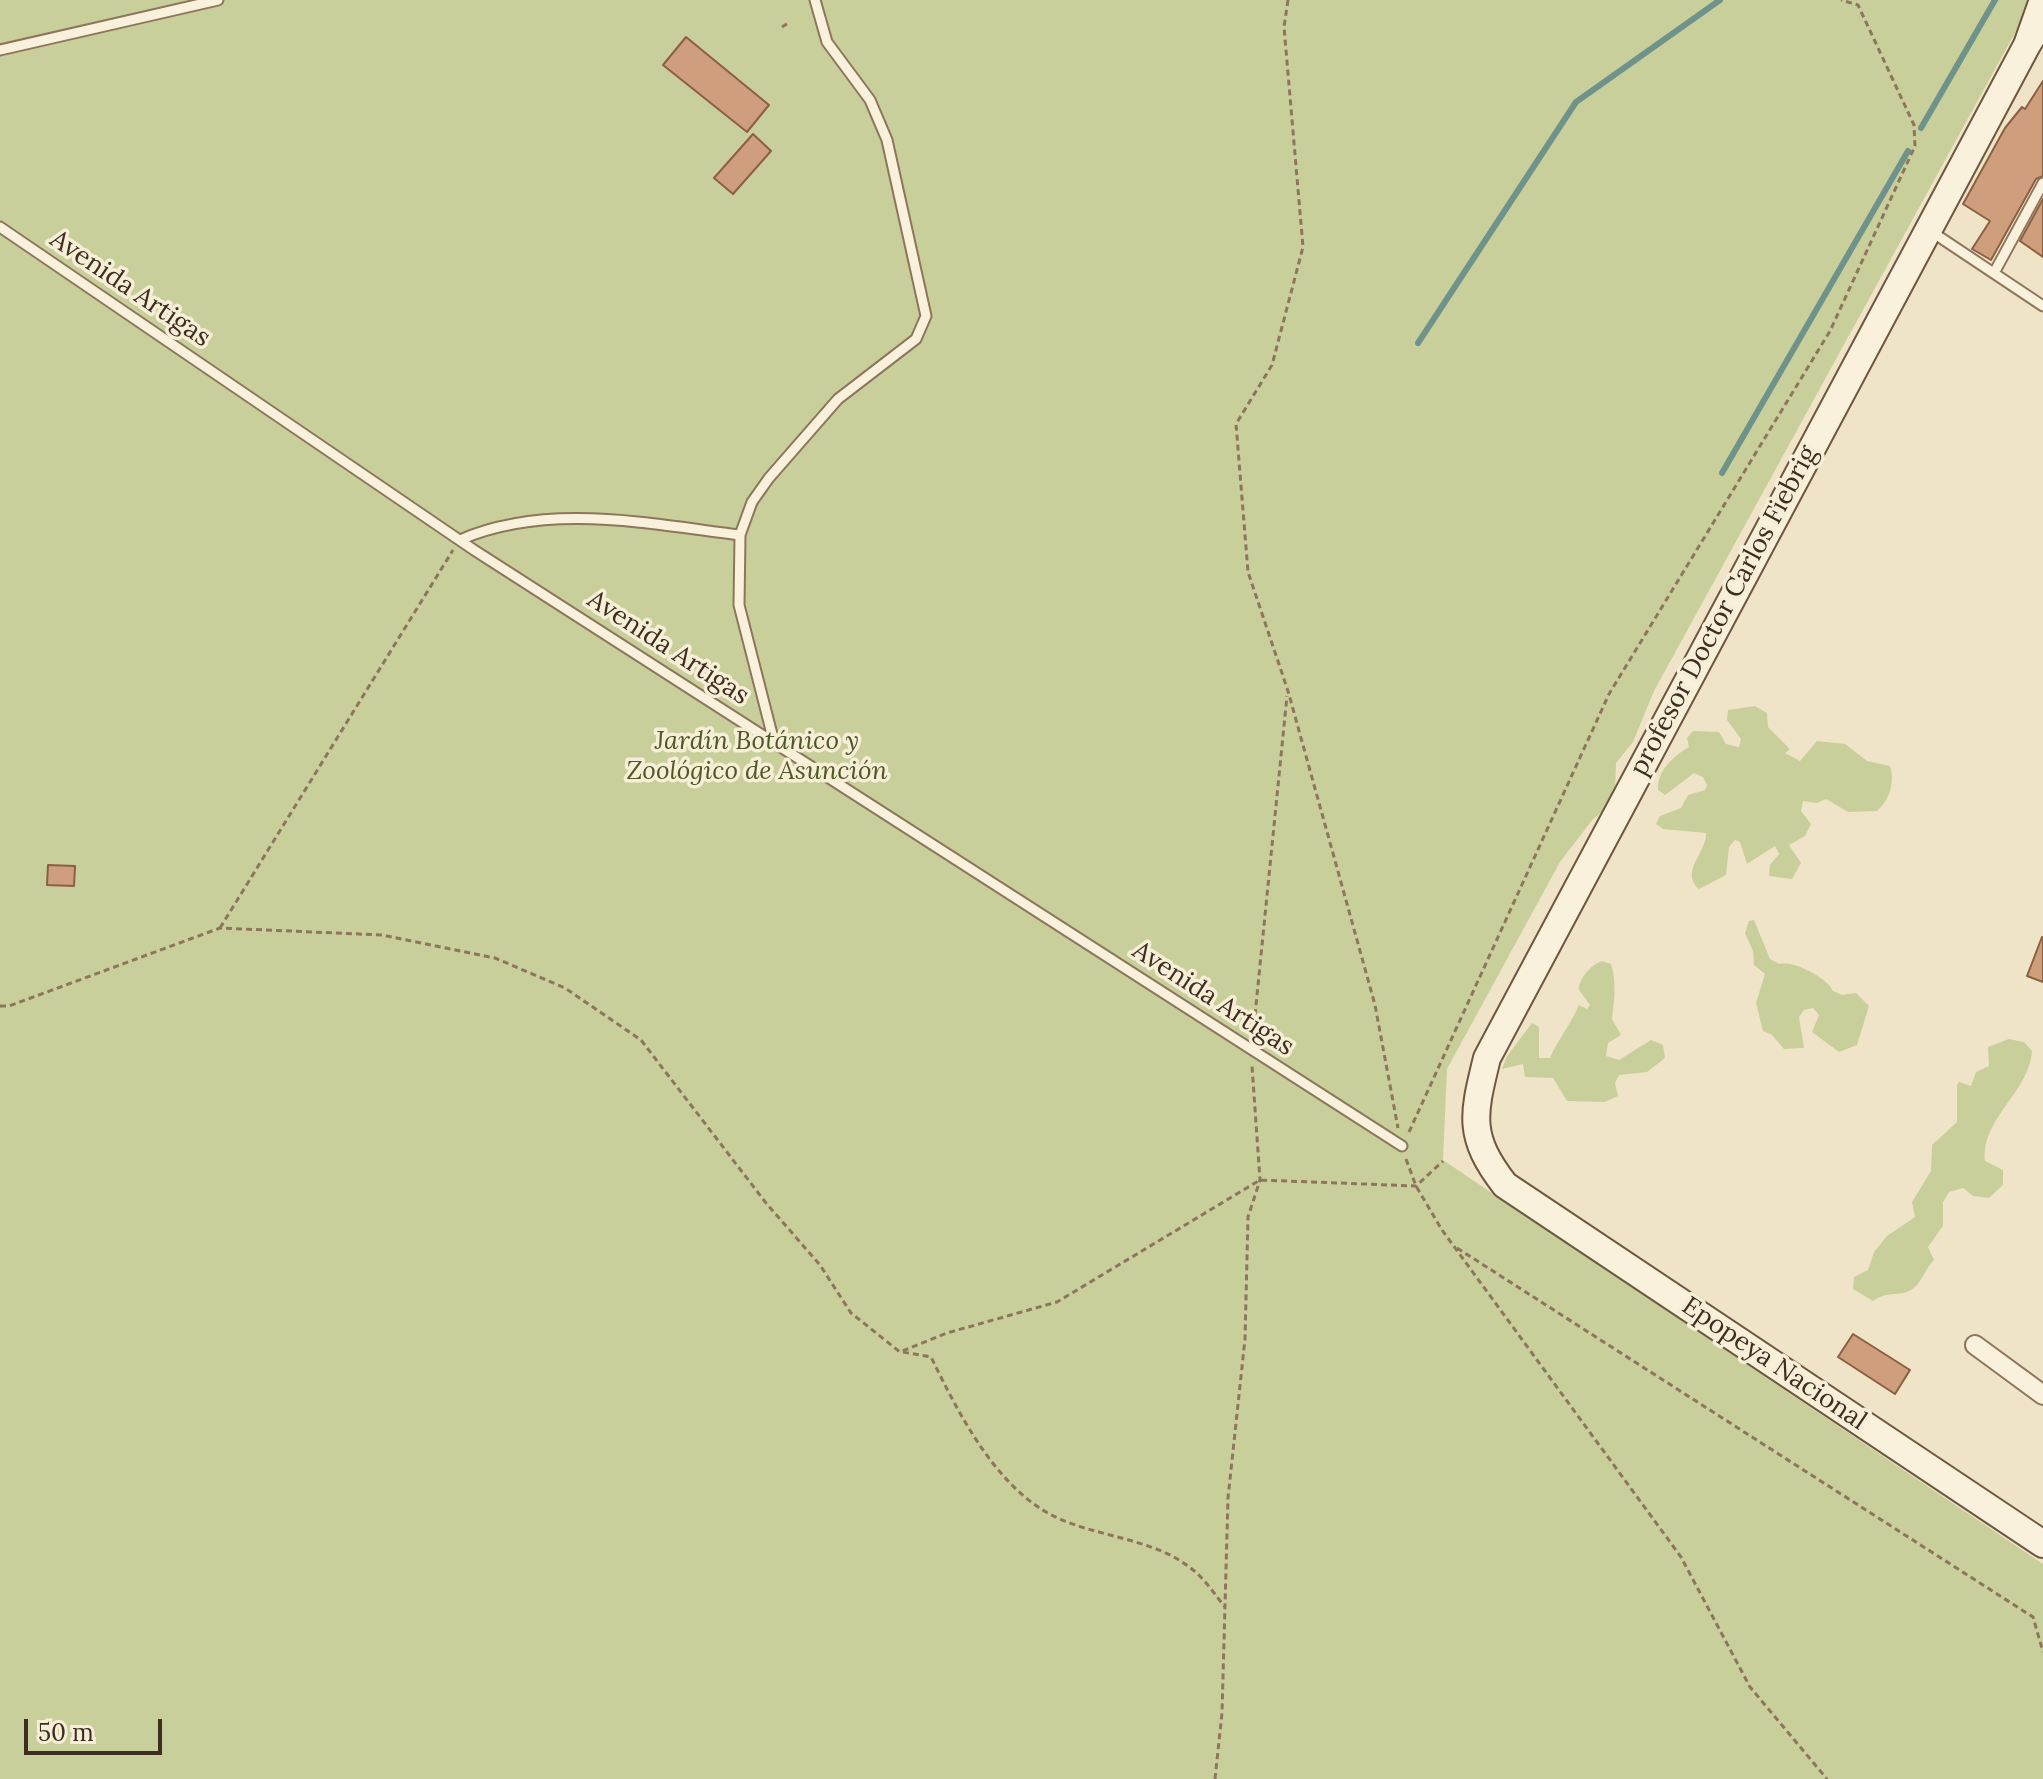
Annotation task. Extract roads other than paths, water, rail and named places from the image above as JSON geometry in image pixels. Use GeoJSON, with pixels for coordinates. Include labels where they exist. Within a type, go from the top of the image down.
{"type":"FeatureCollection","features":[{"type":"Feature","properties":{"kind":"street","name":"profesor Doctor Carlos Fiebrig"},"geometry":{"type":"LineString","coordinates":[[2027,45],[2043,0]]}},
{"type":"Feature","properties":{"kind":"street","name":"profesor Doctor Carlos Fiebrig"},"geometry":{"type":"LineString","coordinates":[[1505,1185],[1484,1158],[1475,1128],[1487,1058],[1927,229],[2043,19]]}},
{"type":"Feature","properties":{"kind":"street","name":"Epopeya Nacional"},"geometry":{"type":"LineString","coordinates":[[1505,1185],[2043,1544]]}},
{"type":"Feature","properties":{"kind":"street"},"geometry":{"type":"LineString","coordinates":[[1975,1345],[2043,1395]]}},
{"type":"Feature","properties":{"kind":"lane"},"geometry":{"type":"LineString","coordinates":[[0,50],[218,0]]}},
{"type":"Feature","properties":{"kind":"lane"},"geometry":{"type":"LineString","coordinates":[[774,742],[739,605],[740,535],[752,502],[769,478],[838,399],[916,339],[926,316],[887,140],[870,100],[851,70],[827,42],[815,0]]}},
{"type":"Feature","properties":{"kind":"lane"},"geometry":{"type":"LineString","coordinates":[[1994,273],[2043,183]]}},
{"type":"Feature","properties":{"kind":"lane","name":"Avenida Artigas"},"geometry":{"type":"LineString","coordinates":[[0,227],[460,540],[1402,1146]]}},
{"type":"Feature","properties":{"kind":"lane"},"geometry":{"type":"LineString","coordinates":[[1927,229],[2043,306]]}},
{"type":"Feature","properties":{"kind":"lane"},"geometry":{"type":"LineString","coordinates":[[460,540],[487,528],[551,519],[621,520],[740,535]]}},
{"type":"Feature","properties":{"kind":"waterway"},"geometry":{"type":"LineString","coordinates":[[1418,343],[1576,102],[1720,0]]}},
{"type":"Feature","properties":{"kind":"waterway"},"geometry":{"type":"LineString","coordinates":[[1921,128],[1995,0]]}},
{"type":"Feature","properties":{"kind":"waterway"},"geometry":{"type":"LineString","coordinates":[[1722,473],[1908,151]]}},
{"type":"Feature","properties":{"kind":"park label","name":"Jardín Botánico y Zoológico de Asunción"},"geometry":{"type":"Point","coordinates":[757,757]}}]}
